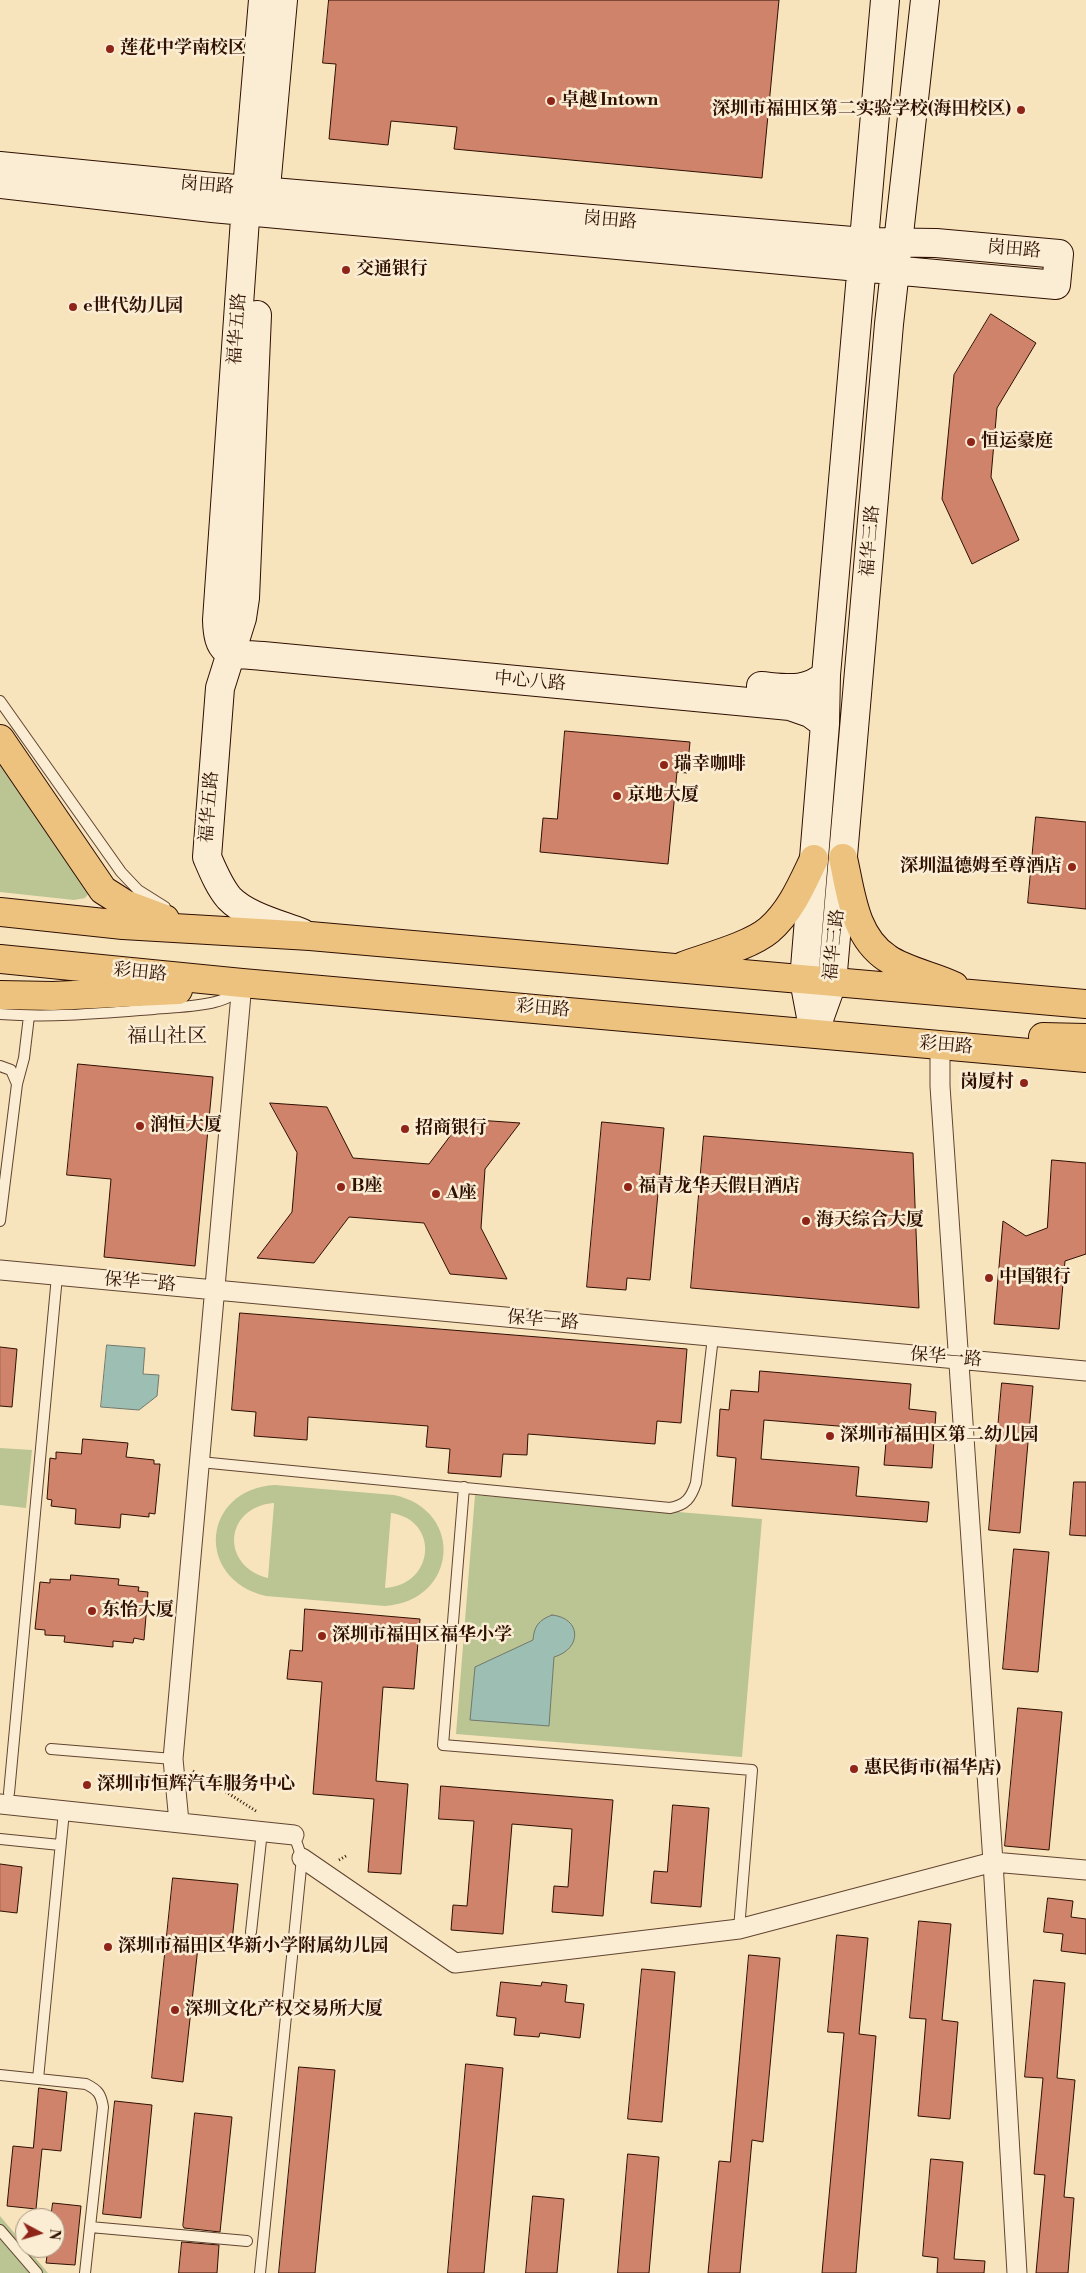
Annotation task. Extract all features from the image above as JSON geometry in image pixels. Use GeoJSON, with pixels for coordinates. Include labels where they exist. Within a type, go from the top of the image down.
{"type":"FeatureCollection","features":[{"type":"Feature","properties":{"kind":"main road"},"geometry":{"type":"LineString","coordinates":[[0,739],[104,890],[139,910],[183,920],[310,936],[1086,1004]]}},
{"type":"Feature","properties":{"kind":"main road"},"geometry":{"type":"LineString","coordinates":[[844,858],[858,922],[876,949],[888,959],[938,978],[971,995]]}},
{"type":"Feature","properties":{"kind":"main road"},"geometry":{"type":"LineString","coordinates":[[677,968],[746,944],[768,931],[784,914],[797,895],[814,859]]}},
{"type":"Feature","properties":{"kind":"main road"},"geometry":{"type":"LineString","coordinates":[[0,912],[123,925],[183,920]]}},
{"type":"Feature","properties":{"kind":"main road","name":"彩田路"},"geometry":{"type":"LineString","coordinates":[[0,959],[242,983],[1086,1058]]}},
{"type":"Feature","properties":{"kind":"main road"},"geometry":{"type":"LineString","coordinates":[[0,994],[53,996],[162,992],[242,983]]}},
{"type":"Feature","properties":{"kind":"main road"},"geometry":{"type":"LineString","coordinates":[[970,1049],[1004,1039],[1033,1037],[1086,1038]]}},
{"type":"Feature","properties":{"kind":"street","name":"福华五路"},"geometry":{"type":"LineString","coordinates":[[263,0],[242,618],[220,688],[206,857],[229,898],[270,921],[310,936]]}},
{"type":"Feature","properties":{"kind":"street","name":"福华五路"},"geometry":{"type":"LineString","coordinates":[[231,653],[222,648],[218,638],[217,620],[256,201],[283,0]]}},
{"type":"Feature","properties":{"kind":"street","name":"福华三路"},"geometry":{"type":"LineString","coordinates":[[814,1033],[804,980],[825,724],[826,675],[885,0]]}},
{"type":"Feature","properties":{"kind":"street","name":"福华三路"},"geometry":{"type":"LineString","coordinates":[[814,1033],[832,983],[895,271],[925,0]]}},
{"type":"Feature","properties":{"kind":"street","name":"岗田路"},"geometry":{"type":"LineString","coordinates":[[0,166],[256,201]]}},
{"type":"Feature","properties":{"kind":"street","name":"岗田路"},"geometry":{"type":"LineString","coordinates":[[0,184],[256,201],[862,255],[895,271],[1056,285],[1059,254],[898,242],[862,255]]}},
{"type":"Feature","properties":{"kind":"street","name":"中心八路"},"geometry":{"type":"LineString","coordinates":[[242,618],[246,629],[250,633],[265,640],[792,689],[807,687],[826,675]]}},
{"type":"Feature","properties":{"kind":"street","name":"中心八路"},"geometry":{"type":"LineString","coordinates":[[231,653],[790,706],[810,713],[825,724]]}},
{"type":"Feature","properties":{"kind":"street"},"geometry":{"type":"LineString","coordinates":[[179,1822],[174,1759],[242,983]]}},
{"type":"Feature","properties":{"kind":"street"},"geometry":{"type":"LineString","coordinates":[[940,1046],[940,1086],[993,1862],[1017,2273]]}},
{"type":"Feature","properties":{"kind":"street","name":"保华一路"},"geometry":{"type":"LineString","coordinates":[[0,1270],[1086,1371]]}},
{"type":"Feature","properties":{"kind":"street"},"geometry":{"type":"LineString","coordinates":[[4,1798],[64,1811],[294,1835]]}},
{"type":"Feature","properties":{"kind":"street"},"geometry":{"type":"LineString","coordinates":[[302,1858],[455,1963],[739,1929],[993,1862],[1086,1870]]}},
{"type":"Feature","properties":{"kind":"lane"},"geometry":{"type":"LineString","coordinates":[[0,701],[121,872],[138,890],[183,920]]}},
{"type":"Feature","properties":{"kind":"lane"},"geometry":{"type":"LineString","coordinates":[[0,1014],[29,1016],[203,1004],[215,1002],[236,993],[242,983]]}},
{"type":"Feature","properties":{"kind":"lane"},"geometry":{"type":"LineString","coordinates":[[0,1221],[17,1084],[24,1058],[29,1016]]}},
{"type":"Feature","properties":{"kind":"lane"},"geometry":{"type":"LineString","coordinates":[[2,1066],[14,1066],[24,1058]]}},
{"type":"Feature","properties":{"kind":"lane"},"geometry":{"type":"LineString","coordinates":[[2,1066],[11,1070],[17,1084]]}},
{"type":"Feature","properties":{"kind":"lane"},"geometry":{"type":"LineString","coordinates":[[4,1798],[57,1276]]}},
{"type":"Feature","properties":{"kind":"lane"},"geometry":{"type":"LineString","coordinates":[[200,1462],[670,1508],[681,1506],[691,1498],[696,1483],[713,1337]]}},
{"type":"Feature","properties":{"kind":"lane"},"geometry":{"type":"LineString","coordinates":[[464,1488],[443,1745],[752,1770],[739,1929]]}},
{"type":"Feature","properties":{"kind":"lane"},"geometry":{"type":"LineString","coordinates":[[51,1749],[174,1759]]}},
{"type":"Feature","properties":{"kind":"lane"},"geometry":{"type":"LineString","coordinates":[[38,2079],[64,1811]]}},
{"type":"Feature","properties":{"kind":"lane"},"geometry":{"type":"LineString","coordinates":[[251,1932],[262,1831]]}},
{"type":"Feature","properties":{"kind":"lane"},"geometry":{"type":"LineString","coordinates":[[260,2273],[302,1858],[294,1835]]}},
{"type":"Feature","properties":{"kind":"lane"},"geometry":{"type":"LineString","coordinates":[[0,1839],[60,1846]]}},
{"type":"Feature","properties":{"kind":"lane"},"geometry":{"type":"LineString","coordinates":[[0,2075],[86,2084],[98,2090],[102,2097],[103,2107],[84,2273]]}},
{"type":"Feature","properties":{"kind":"lane"},"geometry":{"type":"LineString","coordinates":[[90,2227],[247,2241]]}},
{"type":"Feature","properties":{"kind":"lane"},"geometry":{"type":"LineString","coordinates":[[0,2230],[37,2273]]}},
{"type":"Feature","properties":{"kind":"green space"},"geometry":{"type":"Polygon","coordinates":[[[0,744],[89,893],[85,898],[74,900],[0,892],[0,744]]]}},
{"type":"Feature","properties":{"kind":"green space"},"geometry":{"type":"Polygon","coordinates":[[[0,1448],[32,1450],[26,1508],[0,1505],[0,1448]]]}},
{"type":"Feature","properties":{"kind":"green space"},"geometry":{"type":"Polygon","coordinates":[[[275,1485],[394,1495],[417,1504],[433,1518],[442,1535],[443,1554],[439,1573],[427,1589],[409,1600],[385,1606],[266,1596],[243,1587],[227,1572],[218,1554],[216,1536],[221,1517],[233,1502],[251,1490],[275,1485]],[[274,1504],[257,1507],[245,1515],[237,1525],[234,1537],[236,1550],[242,1562],[252,1571],[268,1578],[274,1504]],[[391,1513],[385,1588],[402,1584],[414,1576],[422,1565],[425,1552],[424,1539],[418,1527],[407,1518],[391,1513]]]}},
{"type":"Feature","properties":{"kind":"green space"},"geometry":{"type":"Polygon","coordinates":[[[475,1495],[762,1519],[742,1757],[456,1734],[475,1495]]]}},
{"type":"Feature","properties":{"kind":"green space"},"geometry":{"type":"Polygon","coordinates":[[[0,2216],[15,2234],[15,2258],[35,2258],[48,2273],[0,2273],[0,2216]]]}},
{"type":"Feature","properties":{"kind":"water"},"geometry":{"type":"Polygon","coordinates":[[[107,1345],[145,1348],[143,1374],[159,1375],[157,1396],[139,1410],[101,1407],[107,1345]]]}},
{"type":"Feature","properties":{"kind":"water"},"geometry":{"type":"Polygon","coordinates":[[[552,1615],[562,1617],[569,1622],[575,1634],[574,1641],[570,1647],[554,1657],[549,1726],[470,1720],[475,1667],[533,1640],[538,1624],[552,1615]]]}},
{"type":"Feature","properties":{"kind":"building","name":"卓越 Intown"},"geometry":{"type":"Polygon","coordinates":[[[329,0],[779,0],[762,178],[454,149],[457,127],[391,121],[388,145],[329,139],[336,64],[323,63],[329,0]]]}},
{"type":"Feature","properties":{"kind":"building","name":"恒运豪庭"},"geometry":{"type":"Polygon","coordinates":[[[991,314],[1036,343],[997,408],[991,477],[1019,540],[972,564],[942,499],[954,375],[991,314]]]}},
{"type":"Feature","properties":{"kind":"building","name":"京地大厦"},"geometry":{"type":"Polygon","coordinates":[[[565,731],[690,742],[687,773],[677,772],[668,864],[540,852],[543,818],[557,819],[565,731]]]}},
{"type":"Feature","properties":{"kind":"building"},"geometry":{"type":"Polygon","coordinates":[[[1036,817],[1086,822],[1086,909],[1028,903],[1036,817]]]}},
{"type":"Feature","properties":{"kind":"building","name":"润恒大厦"},"geometry":{"type":"Polygon","coordinates":[[[78,1064],[213,1077],[195,1266],[104,1257],[111,1179],[67,1175],[78,1064]]]}},
{"type":"Feature","properties":{"kind":"building"},"geometry":{"type":"Polygon","coordinates":[[[270,1103],[327,1107],[353,1158],[429,1164],[463,1119],[520,1123],[485,1169],[481,1228],[507,1279],[450,1274],[424,1223],[349,1217],[314,1263],[257,1258],[292,1212],[297,1153],[270,1103]]]}},
{"type":"Feature","properties":{"kind":"building","name":"福青龙华天假日酒店"},"geometry":{"type":"Polygon","coordinates":[[[602,1122],[664,1128],[650,1280],[627,1278],[626,1290],[587,1287],[602,1122]]]}},
{"type":"Feature","properties":{"kind":"building","name":"海天综合大厦"},"geometry":{"type":"Polygon","coordinates":[[[704,1136],[913,1153],[919,1308],[691,1288],[704,1136]]]}},
{"type":"Feature","properties":{"kind":"building"},"geometry":{"type":"Polygon","coordinates":[[[1052,1160],[1086,1163],[1086,1254],[1065,1261],[1059,1329],[994,1324],[1003,1221],[1026,1236],[1047,1228],[1052,1160]]]}},
{"type":"Feature","properties":{"kind":"building"},"geometry":{"type":"Polygon","coordinates":[[[240,1313],[687,1349],[681,1423],[657,1421],[655,1444],[528,1434],[527,1455],[503,1454],[501,1477],[448,1473],[450,1449],[426,1447],[428,1426],[308,1417],[307,1440],[254,1436],[256,1412],[232,1410],[240,1313]]]}},
{"type":"Feature","properties":{"kind":"building"},"geometry":{"type":"Polygon","coordinates":[[[0,1347],[17,1349],[12,1407],[0,1406],[0,1347]]]}},
{"type":"Feature","properties":{"kind":"building"},"geometry":{"type":"Polygon","coordinates":[[[760,1371],[911,1384],[909,1409],[936,1412],[932,1468],[884,1465],[887,1430],[764,1420],[761,1459],[859,1467],[856,1496],[929,1502],[927,1522],[732,1506],[736,1458],[717,1456],[720,1409],[729,1410],[731,1390],[758,1392],[760,1371]]]}},
{"type":"Feature","properties":{"kind":"building"},"geometry":{"type":"Polygon","coordinates":[[[1002,1383],[1033,1386],[1020,1533],[989,1530],[1002,1383]]]}},
{"type":"Feature","properties":{"kind":"building"},"geometry":{"type":"Polygon","coordinates":[[[83,1439],[128,1443],[126,1457],[154,1460],[154,1464],[160,1464],[155,1514],[149,1513],[149,1517],[121,1514],[120,1528],[75,1524],[76,1509],[51,1506],[52,1500],[47,1499],[50,1458],[56,1459],[56,1452],[81,1454],[83,1439]]]}},
{"type":"Feature","properties":{"kind":"building"},"geometry":{"type":"Polygon","coordinates":[[[1074,1482],[1086,1482],[1086,1536],[1070,1535],[1074,1482]]]}},
{"type":"Feature","properties":{"kind":"building"},"geometry":{"type":"Polygon","coordinates":[[[1014,1549],[1049,1552],[1038,1672],[1003,1669],[1014,1549]]]}},
{"type":"Feature","properties":{"kind":"building","name":"东怡大厦"},"geometry":{"type":"Polygon","coordinates":[[[71,1575],[119,1579],[118,1585],[139,1587],[138,1591],[148,1592],[144,1640],[134,1638],[133,1643],[113,1641],[113,1647],[64,1642],[65,1636],[45,1635],[45,1630],[35,1629],[40,1582],[50,1583],[50,1579],[70,1580],[71,1575]]]}},
{"type":"Feature","properties":{"kind":"building"},"geometry":{"type":"Polygon","coordinates":[[[305,1609],[420,1619],[414,1689],[383,1687],[376,1781],[408,1784],[401,1874],[368,1872],[374,1799],[313,1794],[322,1682],[287,1679],[290,1650],[302,1651],[305,1609]]]}},
{"type":"Feature","properties":{"kind":"building"},"geometry":{"type":"Polygon","coordinates":[[[1018,1708],[1062,1712],[1049,1850],[1005,1846],[1018,1708]]]}},
{"type":"Feature","properties":{"kind":"building"},"geometry":{"type":"Polygon","coordinates":[[[441,1786],[613,1800],[603,1916],[552,1912],[554,1886],[568,1887],[572,1829],[512,1824],[503,1934],[451,1930],[453,1905],[467,1906],[474,1821],[439,1819],[441,1786]]]}},
{"type":"Feature","properties":{"kind":"building"},"geometry":{"type":"Polygon","coordinates":[[[673,1805],[709,1808],[701,1907],[651,1903],[654,1871],[667,1872],[673,1805]]]}},
{"type":"Feature","properties":{"kind":"building"},"geometry":{"type":"Polygon","coordinates":[[[0,1864],[22,1867],[17,1913],[0,1911],[0,1864]]]}},
{"type":"Feature","properties":{"kind":"building","name":"深圳文化产权交易所大厦"},"geometry":{"type":"Polygon","coordinates":[[[173,1878],[238,1884],[232,1941],[199,1938],[183,2082],[152,2078],[173,1878]]]}},
{"type":"Feature","properties":{"kind":"building"},"geometry":{"type":"Polygon","coordinates":[[[1048,1898],[1073,1901],[1071,1917],[1086,1919],[1086,1954],[1061,1951],[1063,1934],[1044,1932],[1048,1898]]]}},
{"type":"Feature","properties":{"kind":"building"},"geometry":{"type":"Polygon","coordinates":[[[919,1921],[951,1924],[942,2020],[958,2022],[950,2119],[918,2116],[926,2019],[910,2018],[919,1921]]]}},
{"type":"Feature","properties":{"kind":"building"},"geometry":{"type":"Polygon","coordinates":[[[837,1935],[868,1938],[859,2034],[876,2036],[856,2273],[822,2273],[844,2033],[828,2032],[837,1935]]]}},
{"type":"Feature","properties":{"kind":"building"},"geometry":{"type":"Polygon","coordinates":[[[749,1955],[780,1958],[763,2142],[752,2140],[740,2273],[708,2273],[719,2161],[730,2162],[749,1955]]]}},
{"type":"Feature","properties":{"kind":"building"},"geometry":{"type":"Polygon","coordinates":[[[642,1969],[675,1972],[662,2122],[628,2119],[642,1969]]]}},
{"type":"Feature","properties":{"kind":"building"},"geometry":{"type":"Polygon","coordinates":[[[1034,1980],[1065,1983],[1057,2078],[1075,2080],[1064,2197],[1074,2198],[1068,2273],[1036,2273],[1045,2175],[1034,2174],[1043,2078],[1025,2077],[1034,1980]]]}},
{"type":"Feature","properties":{"kind":"building"},"geometry":{"type":"Polygon","coordinates":[[[501,1982],[541,1986],[542,1982],[567,1985],[565,2002],[584,2004],[580,2038],[540,2033],[539,2037],[514,2035],[516,2018],[497,2016],[501,1982]]]}},
{"type":"Feature","properties":{"kind":"building"},"geometry":{"type":"Polygon","coordinates":[[[466,2064],[503,2068],[484,2273],[448,2273],[466,2064]]]}},
{"type":"Feature","properties":{"kind":"building"},"geometry":{"type":"Polygon","coordinates":[[[299,2067],[335,2070],[315,2273],[279,2273],[299,2067]]]}},
{"type":"Feature","properties":{"kind":"building"},"geometry":{"type":"Polygon","coordinates":[[[39,2088],[67,2092],[61,2151],[42,2149],[36,2208],[7,2206],[13,2146],[33,2148],[39,2088]]]}},
{"type":"Feature","properties":{"kind":"building"},"geometry":{"type":"Polygon","coordinates":[[[115,2101],[152,2105],[141,2218],[103,2214],[115,2101]]]}},
{"type":"Feature","properties":{"kind":"building"},"geometry":{"type":"Polygon","coordinates":[[[195,2113],[232,2117],[220,2232],[184,2228],[183,2226],[195,2113]]]}},
{"type":"Feature","properties":{"kind":"building"},"geometry":{"type":"Polygon","coordinates":[[[628,2154],[659,2157],[649,2273],[618,2273],[628,2154]]]}},
{"type":"Feature","properties":{"kind":"building"},"geometry":{"type":"Polygon","coordinates":[[[931,2159],[963,2162],[954,2259],[985,2261],[984,2273],[937,2273],[938,2258],[923,2256],[931,2159]]]}},
{"type":"Feature","properties":{"kind":"building"},"geometry":{"type":"Polygon","coordinates":[[[533,2196],[564,2199],[557,2273],[526,2273],[533,2196]]]}},
{"type":"Feature","properties":{"kind":"building"},"geometry":{"type":"Polygon","coordinates":[[[53,2203],[81,2206],[75,2265],[46,2263],[47,2258],[65,2258],[65,2208],[52,2208],[53,2203]]]}},
{"type":"Feature","properties":{"kind":"building"},"geometry":{"type":"Polygon","coordinates":[[[182,2242],[219,2245],[217,2273],[179,2273],[182,2242]]]}},
{"type":"Feature","properties":{"kind":"place","name":"莲花中学南校区"},"geometry":{"type":"Point","coordinates":[110,49]}},
{"type":"Feature","properties":{"kind":"place","name":"卓越 Intown"},"geometry":{"type":"Point","coordinates":[551,101]}},
{"type":"Feature","properties":{"kind":"place","name":"深圳市福田区第二实验学校(海田校区)"},"geometry":{"type":"Point","coordinates":[1021,110]}},
{"type":"Feature","properties":{"kind":"place","name":"交通银行"},"geometry":{"type":"Point","coordinates":[346,270]}},
{"type":"Feature","properties":{"kind":"place","name":"e世代幼儿园"},"geometry":{"type":"Point","coordinates":[73,307]}},
{"type":"Feature","properties":{"kind":"place","name":"恒运豪庭"},"geometry":{"type":"Point","coordinates":[971,442]}},
{"type":"Feature","properties":{"kind":"place","name":"瑞幸咖啡"},"geometry":{"type":"Point","coordinates":[664,765]}},
{"type":"Feature","properties":{"kind":"place","name":"京地大厦"},"geometry":{"type":"Point","coordinates":[617,796]}},
{"type":"Feature","properties":{"kind":"place","name":"深圳温德姆至尊酒店"},"geometry":{"type":"Point","coordinates":[1072,867]}},
{"type":"Feature","properties":{"kind":"place","name":"岗厦村"},"geometry":{"type":"Point","coordinates":[1024,1083]}},
{"type":"Feature","properties":{"kind":"place","name":"润恒大厦"},"geometry":{"type":"Point","coordinates":[140,1126]}},
{"type":"Feature","properties":{"kind":"place","name":"招商银行"},"geometry":{"type":"Point","coordinates":[405,1129]}},
{"type":"Feature","properties":{"kind":"place","name":"B座"},"geometry":{"type":"Point","coordinates":[341,1187]}},
{"type":"Feature","properties":{"kind":"place","name":"福青龙华天假日酒店"},"geometry":{"type":"Point","coordinates":[628,1187]}},
{"type":"Feature","properties":{"kind":"place","name":"A座"},"geometry":{"type":"Point","coordinates":[436,1194]}},
{"type":"Feature","properties":{"kind":"place","name":"海天综合大厦"},"geometry":{"type":"Point","coordinates":[806,1221]}},
{"type":"Feature","properties":{"kind":"place","name":"中国银行"},"geometry":{"type":"Point","coordinates":[989,1278]}},
{"type":"Feature","properties":{"kind":"place","name":"深圳市福田区第二幼儿园"},"geometry":{"type":"Point","coordinates":[830,1436]}},
{"type":"Feature","properties":{"kind":"place","name":"东怡大厦"},"geometry":{"type":"Point","coordinates":[92,1611]}},
{"type":"Feature","properties":{"kind":"place","name":"深圳市福田区福华小学"},"geometry":{"type":"Point","coordinates":[322,1636]}},
{"type":"Feature","properties":{"kind":"place","name":"惠民街市(福华店)"},"geometry":{"type":"Point","coordinates":[854,1769]}},
{"type":"Feature","properties":{"kind":"place","name":"深圳市恒辉汽车服务中心"},"geometry":{"type":"Point","coordinates":[87,1785]}},
{"type":"Feature","properties":{"kind":"place","name":"深圳市福田区华新小学附属幼儿园"},"geometry":{"type":"Point","coordinates":[108,1947]}},
{"type":"Feature","properties":{"kind":"place","name":"深圳文化产权交易所大厦"},"geometry":{"type":"Point","coordinates":[175,2010]}},
{"type":"Feature","properties":{"kind":"district","name":"福山社区"},"geometry":{"type":"Point","coordinates":[167,1037]}}]}
